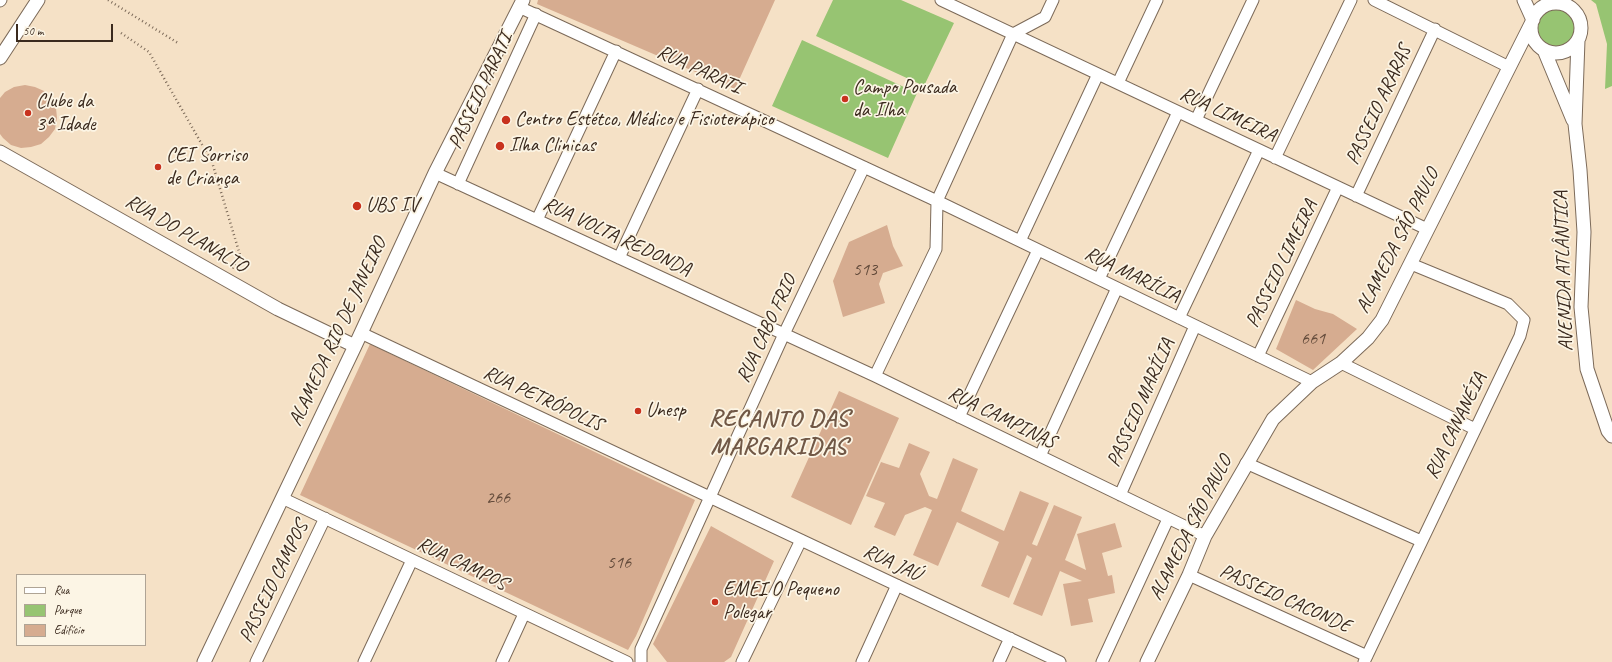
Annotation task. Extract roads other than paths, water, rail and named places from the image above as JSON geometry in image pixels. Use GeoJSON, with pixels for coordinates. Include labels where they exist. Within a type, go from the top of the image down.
{"type":"FeatureCollection","features":[{"type":"Feature","properties":{"kind":"street"},"geometry":{"type":"LineString","coordinates":[[0,58],[38,0]]}},
{"type":"Feature","properties":{"kind":"street","name":"RUA LIMEIRA"},"geometry":{"type":"LineString","coordinates":[[941,0],[1427,229]]}},
{"type":"Feature","properties":{"kind":"street"},"geometry":{"type":"LineString","coordinates":[[875,376],[936,249],[937,201],[1013,34],[1045,17],[1053,0]]}},
{"type":"Feature","properties":{"kind":"street"},"geometry":{"type":"LineString","coordinates":[[1118,83],[1157,0]]}},
{"type":"Feature","properties":{"kind":"street"},"geometry":{"type":"LineString","coordinates":[[1196,120],[1253,0]]}},
{"type":"Feature","properties":{"kind":"street"},"geometry":{"type":"LineString","coordinates":[[1275,158],[1351,0]]}},
{"type":"Feature","properties":{"kind":"street"},"geometry":{"type":"LineString","coordinates":[[1374,0],[1510,64],[1541,48]]}},
{"type":"Feature","properties":{"kind":"street"},"geometry":{"type":"LineString","coordinates":[[1524,0],[1532,22],[1533,39],[1541,48],[1575,124]]}},
{"type":"Feature","properties":{"kind":"street"},"geometry":{"type":"LineString","coordinates":[[1532,22],[1541,7],[1559,1],[1570,6],[1577,13],[1581,23],[1581,33],[1578,40],[1567,51],[1551,53],[1541,48]]}},
{"type":"Feature","properties":{"kind":"street","name":"RUA PARATI"},"geometry":{"type":"LineString","coordinates":[[521,3],[536,14],[937,201]]}},
{"type":"Feature","properties":{"kind":"street","name":"ALAMEDA RIO DE JANEIRO"},"geometry":{"type":"LineString","coordinates":[[204,662],[355,346],[435,173],[521,3]]}},
{"type":"Feature","properties":{"kind":"street","name":"PASSEIO PARATI"},"geometry":{"type":"LineString","coordinates":[[458,184],[536,14]]}},
{"type":"Feature","properties":{"kind":"street","name":"ALAMEDA SÃO PAULO"},"geometry":{"type":"LineString","coordinates":[[1147,662],[1205,536],[1272,419],[1312,382],[1341,363],[1368,338],[1382,320],[1532,22]]}},
{"type":"Feature","properties":{"kind":"street","name":"PASSEIO ARARAS"},"geometry":{"type":"LineString","coordinates":[[1356,196],[1435,29]]}},
{"type":"Feature","properties":{"kind":"street"},"geometry":{"type":"LineString","coordinates":[[1575,124],[1578,40]]}},
{"type":"Feature","properties":{"kind":"street"},"geometry":{"type":"LineString","coordinates":[[537,220],[616,52]]}},
{"type":"Feature","properties":{"kind":"street"},"geometry":{"type":"LineString","coordinates":[[1020,241],[1098,74]]}},
{"type":"Feature","properties":{"kind":"street"},"geometry":{"type":"LineString","coordinates":[[619,258],[698,90]]}},
{"type":"Feature","properties":{"kind":"street"},"geometry":{"type":"LineString","coordinates":[[1099,279],[1178,112]]}},
{"type":"Feature","properties":{"kind":"street","name":"AVENIDA ATLÂNTICA"},"geometry":{"type":"LineString","coordinates":[[1575,124],[1584,232],[1581,307],[1587,369],[1608,431],[1612,436]]}},
{"type":"Feature","properties":{"kind":"street"},"geometry":{"type":"LineString","coordinates":[[1179,318],[1259,150]]}},
{"type":"Feature","properties":{"kind":"street","name":"RUA DO PLANALTO"},"geometry":{"type":"LineString","coordinates":[[0,152],[278,309],[355,346]]}},
{"type":"Feature","properties":{"kind":"street","name":"RUA CABO FRIO"},"geometry":{"type":"LineString","coordinates":[[641,662],[641,649],[784,334],[864,167]]}},
{"type":"Feature","properties":{"kind":"street","name":"RUA VOLTA REDONDA"},"geometry":{"type":"LineString","coordinates":[[435,173],[784,334]]}},
{"type":"Feature","properties":{"kind":"street","name":"PASSEIO LIMEIRA"},"geometry":{"type":"LineString","coordinates":[[1258,356],[1338,187]]}},
{"type":"Feature","properties":{"kind":"street","name":"RUA MARÍLIA"},"geometry":{"type":"LineString","coordinates":[[937,201],[1312,382]]}},
{"type":"Feature","properties":{"kind":"street"},"geometry":{"type":"LineString","coordinates":[[959,417],[1038,250]]}},
{"type":"Feature","properties":{"kind":"street","name":"RUA CANANÉIA"},"geometry":{"type":"LineString","coordinates":[[1366,659],[1520,336],[1524,320],[1508,304],[1411,264]]}},
{"type":"Feature","properties":{"kind":"street"},"geometry":{"type":"LineString","coordinates":[[1040,456],[1117,288]]}},
{"type":"Feature","properties":{"kind":"street","name":"PASSEIO MARÍLIA"},"geometry":{"type":"LineString","coordinates":[[1120,495],[1195,326]]}},
{"type":"Feature","properties":{"kind":"street","name":"RUA PETRÓPOLIS"},"geometry":{"type":"LineString","coordinates":[[361,333],[710,497]]}},
{"type":"Feature","properties":{"kind":"street","name":"RUA CAMPINAS"},"geometry":{"type":"LineString","coordinates":[[784,334],[875,376],[1205,536]]}},
{"type":"Feature","properties":{"kind":"street"},"geometry":{"type":"LineString","coordinates":[[1341,363],[1475,429]]}},
{"type":"Feature","properties":{"kind":"street"},"geometry":{"type":"LineString","coordinates":[[1246,463],[1421,541]]}},
{"type":"Feature","properties":{"kind":"street","name":"RUA JAÚ"},"geometry":{"type":"LineString","coordinates":[[710,497],[1060,662]]}},
{"type":"Feature","properties":{"kind":"street","name":"RUA CAMPOS"},"geometry":{"type":"LineString","coordinates":[[282,498],[626,662]]}},
{"type":"Feature","properties":{"kind":"street","name":"PASSEIO CAMPOS"},"geometry":{"type":"LineString","coordinates":[[256,662],[325,518]]}},
{"type":"Feature","properties":{"kind":"street"},"geometry":{"type":"LineString","coordinates":[[1102,662],[1168,519]]}},
{"type":"Feature","properties":{"kind":"street"},"geometry":{"type":"LineString","coordinates":[[742,662],[801,540]]}},
{"type":"Feature","properties":{"kind":"street"},"geometry":{"type":"LineString","coordinates":[[364,662],[412,560]]}},
{"type":"Feature","properties":{"kind":"street","name":"PASSEIO CACONDE"},"geometry":{"type":"LineString","coordinates":[[1188,575],[1366,659]]}},
{"type":"Feature","properties":{"kind":"street"},"geometry":{"type":"LineString","coordinates":[[862,662],[897,585]]}},
{"type":"Feature","properties":{"kind":"street"},"geometry":{"type":"LineString","coordinates":[[502,662],[524,614]]}},
{"type":"Feature","properties":{"kind":"street"},"geometry":{"type":"LineString","coordinates":[[999,662],[1010,638]]}},
{"type":"Feature","properties":{"kind":"place","name":"Campo Pousada da Ilha"},"geometry":{"type":"Point","coordinates":[845,99]}},
{"type":"Feature","properties":{"kind":"place","name":"Clube da 3ª Idade"},"geometry":{"type":"Point","coordinates":[28,113]}},
{"type":"Feature","properties":{"kind":"place","name":"Centro Estétco, Médico e Fisioterápico"},"geometry":{"type":"Point","coordinates":[506,120]}},
{"type":"Feature","properties":{"kind":"place","name":"Ilha Clinicas"},"geometry":{"type":"Point","coordinates":[500,146]}},
{"type":"Feature","properties":{"kind":"place","name":"CEI Sorriso de Criança"},"geometry":{"type":"Point","coordinates":[158,167]}},
{"type":"Feature","properties":{"kind":"place","name":"UBS IV"},"geometry":{"type":"Point","coordinates":[357,206]}},
{"type":"Feature","properties":{"kind":"place","name":"Unesp"},"geometry":{"type":"Point","coordinates":[638,411]}},
{"type":"Feature","properties":{"kind":"place","name":"EMEI O Pequeno Polegar"},"geometry":{"type":"Point","coordinates":[715,602]}},
{"type":"Feature","properties":{"kind":"district","name":"RECANTO DAS MARGARIDAS"},"geometry":{"type":"Point","coordinates":[779,434]}}]}
